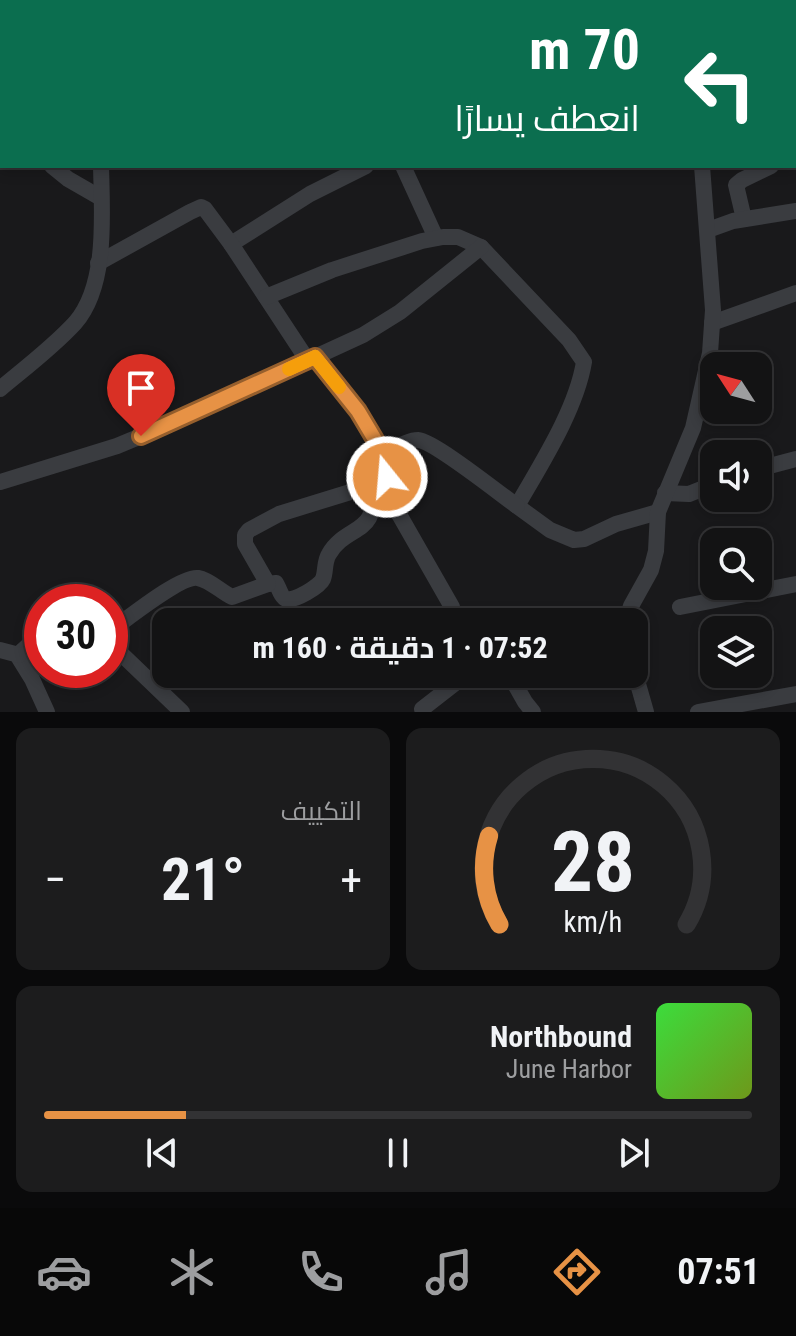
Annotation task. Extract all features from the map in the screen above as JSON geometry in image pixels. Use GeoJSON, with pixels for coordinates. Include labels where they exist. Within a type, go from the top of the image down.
{"type":"FeatureCollection","features":[{"type":"Feature","properties":{"kind":"street"},"geometry":{"type":"LineString","coordinates":[[54,168],[101,198]]}},
{"type":"Feature","properties":{"kind":"street"},"geometry":{"type":"LineString","coordinates":[[0,389],[76,321],[88,304],[98,263],[101,168]]}},
{"type":"Feature","properties":{"kind":"street"},"geometry":{"type":"LineString","coordinates":[[231,244],[310,194],[362,168]]}},
{"type":"Feature","properties":{"kind":"street"},"geometry":{"type":"LineString","coordinates":[[404,168],[436,238]]}},
{"type":"Feature","properties":{"kind":"street"},"geometry":{"type":"LineString","coordinates":[[630,608],[651,570],[656,551],[658,512],[693,428],[710,353],[713,310],[702,168]]}},
{"type":"Feature","properties":{"kind":"street"},"geometry":{"type":"LineString","coordinates":[[744,219],[736,185],[767,168]]}},
{"type":"Feature","properties":{"kind":"street"},"geometry":{"type":"LineString","coordinates":[[98,263],[201,207],[210,215],[312,359],[358,411],[383,454],[388,464],[387,477],[375,484],[279,514],[249,530],[245,535],[245,544],[268,584]]}},
{"type":"Feature","properties":{"kind":"street"},"geometry":{"type":"LineString","coordinates":[[708,230],[744,219],[796,211]]}},
{"type":"Feature","properties":{"kind":"street"},"geometry":{"type":"LineString","coordinates":[[266,297],[332,270],[436,238],[458,237],[481,247],[569,340],[584,362],[571,404],[553,443],[517,506]]}},
{"type":"Feature","properties":{"kind":"street"},"geometry":{"type":"LineString","coordinates":[[0,482],[117,446],[363,335],[400,312],[481,247]]}},
{"type":"Feature","properties":{"kind":"street"},"geometry":{"type":"LineString","coordinates":[[712,323],[796,293]]}},
{"type":"Feature","properties":{"kind":"street"},"geometry":{"type":"LineString","coordinates":[[383,454],[413,440],[422,440],[550,530],[574,540],[658,512]]}},
{"type":"Feature","properties":{"kind":"street"},"geometry":{"type":"LineString","coordinates":[[772,465],[796,459]]}},
{"type":"Feature","properties":{"kind":"street"},"geometry":{"type":"LineString","coordinates":[[128,619],[189,578],[205,581],[232,597],[276,583],[283,597],[292,599],[318,586],[329,554],[370,516],[375,484]]}},
{"type":"Feature","properties":{"kind":"street"},"geometry":{"type":"LineString","coordinates":[[375,484],[452,607]]}},
{"type":"Feature","properties":{"kind":"street"},"geometry":{"type":"LineString","coordinates":[[665,493],[689,494],[700,490]]}},
{"type":"Feature","properties":{"kind":"street"},"geometry":{"type":"LineString","coordinates":[[680,607],[796,584]]}},
{"type":"Feature","properties":{"kind":"street"},"geometry":{"type":"LineString","coordinates":[[0,650],[19,655]]}},
{"type":"Feature","properties":{"kind":"street"},"geometry":{"type":"LineString","coordinates":[[24,650],[19,655],[19,661],[32,679],[47,712]]}},
{"type":"Feature","properties":{"kind":"street"},"geometry":{"type":"LineString","coordinates":[[128,660],[182,712]]}},
{"type":"Feature","properties":{"kind":"street"},"geometry":{"type":"LineString","coordinates":[[422,709],[449,688]]}},
{"type":"Feature","properties":{"kind":"street"},"geometry":{"type":"LineString","coordinates":[[517,688],[533,712]]}},
{"type":"Feature","properties":{"kind":"street"},"geometry":{"type":"LineString","coordinates":[[639,688],[646,712]]}},
{"type":"Feature","properties":{"kind":"street"},"geometry":{"type":"LineString","coordinates":[[698,712],[796,694]]}},
{"type":"Feature","properties":{"kind":"slow traffic"},"geometry":{"type":"LineString","coordinates":[[289,369],[315,357],[339,387]]}},
{"type":"Feature","properties":{"kind":"route"},"geometry":{"type":"LineString","coordinates":[[141,436],[315,357],[358,411],[388,464],[387,477]]}}]}
